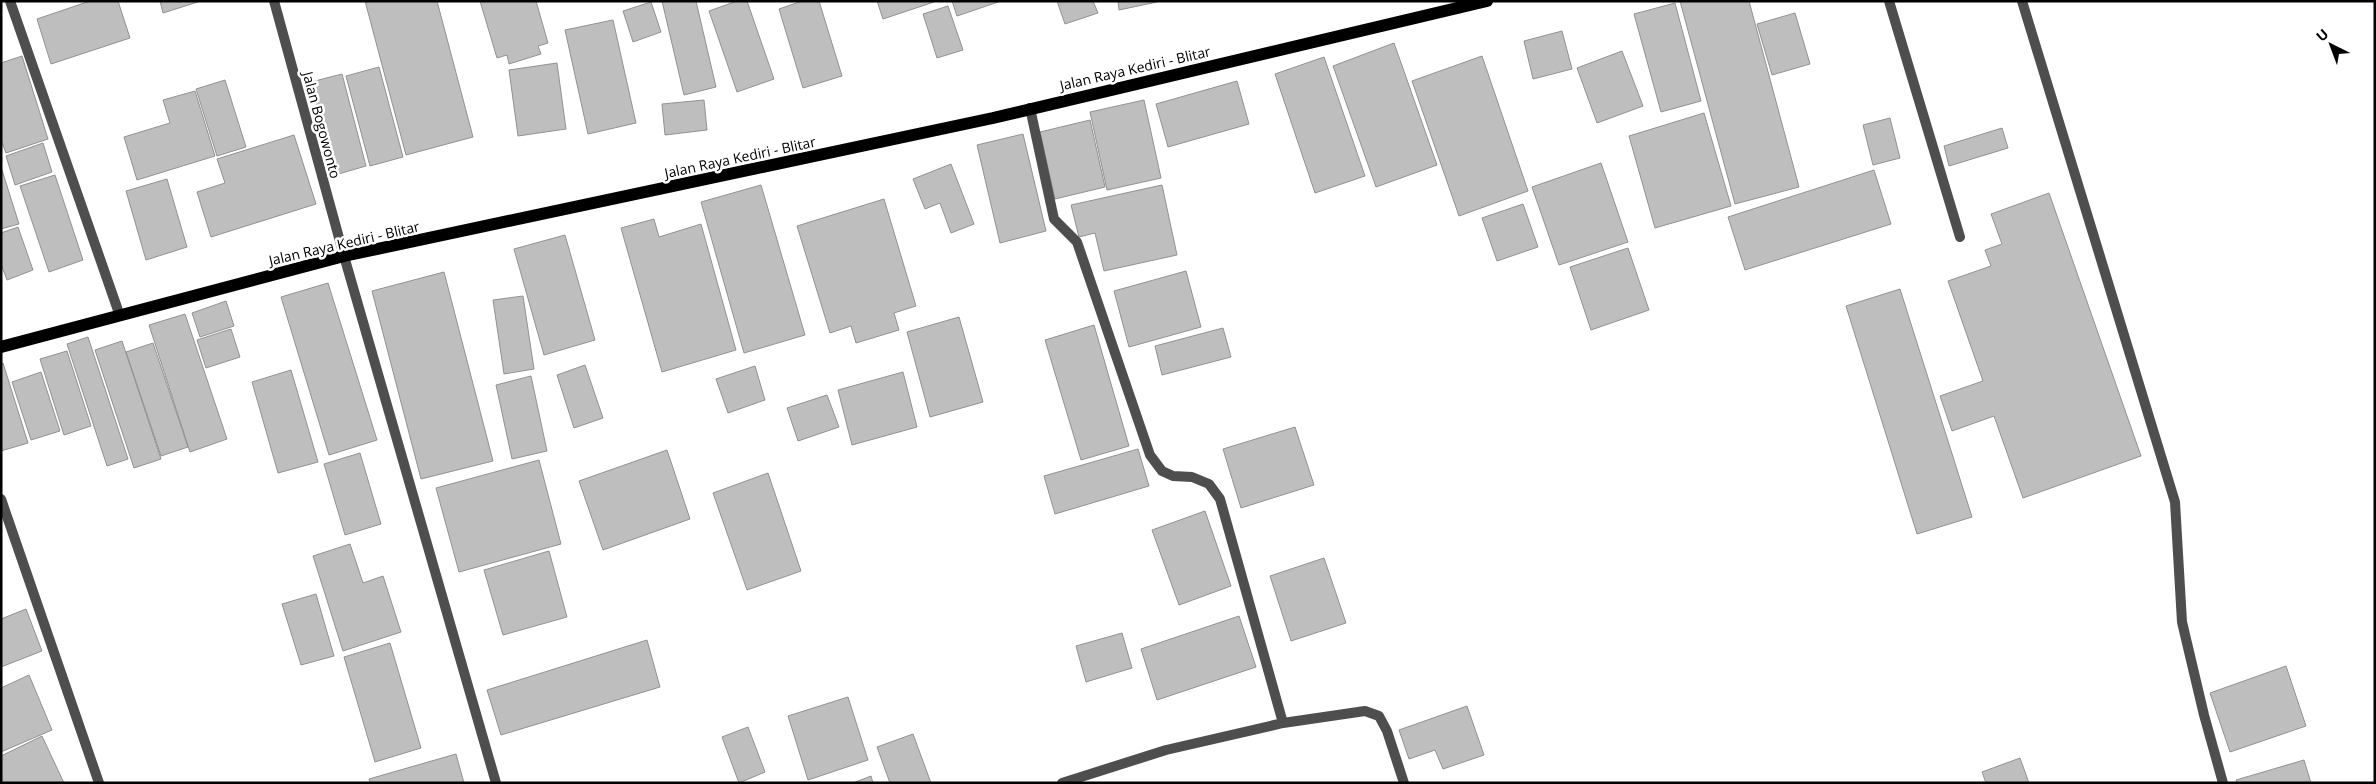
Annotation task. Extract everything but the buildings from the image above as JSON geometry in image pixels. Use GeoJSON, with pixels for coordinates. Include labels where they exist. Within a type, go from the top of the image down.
{"type":"FeatureCollection","features":[{"type":"Feature","properties":{"kind":"main road","name":"Jalan Raya Kediri - Blitar"},"geometry":{"type":"LineString","coordinates":[[1,347],[344,256],[984,120],[1487,1]]}},
{"type":"Feature","properties":{"kind":"street"},"geometry":{"type":"LineString","coordinates":[[10,1],[120,316]]}},
{"type":"Feature","properties":{"kind":"street","name":"Jalan Bogowonto"},"geometry":{"type":"LineString","coordinates":[[274,1],[344,256],[496,783]]}},
{"type":"Feature","properties":{"kind":"street"},"geometry":{"type":"LineString","coordinates":[[1889,1],[1960,237]]}},
{"type":"Feature","properties":{"kind":"street"},"geometry":{"type":"LineString","coordinates":[[2022,1],[2175,502],[2182,622],[2204,715],[2223,783]]}},
{"type":"Feature","properties":{"kind":"street"},"geometry":{"type":"LineString","coordinates":[[1030,108],[1054,219],[1077,242],[1150,455],[1162,471],[1173,476],[1192,477],[1208,484],[1220,499],[1283,723]]}},
{"type":"Feature","properties":{"kind":"street"},"geometry":{"type":"LineString","coordinates":[[1,499],[99,783]]}},
{"type":"Feature","properties":{"kind":"street"},"geometry":{"type":"LineString","coordinates":[[1062,783],[1166,750],[1283,723],[1365,710],[1379,716],[1387,731],[1404,783]]}}]}
